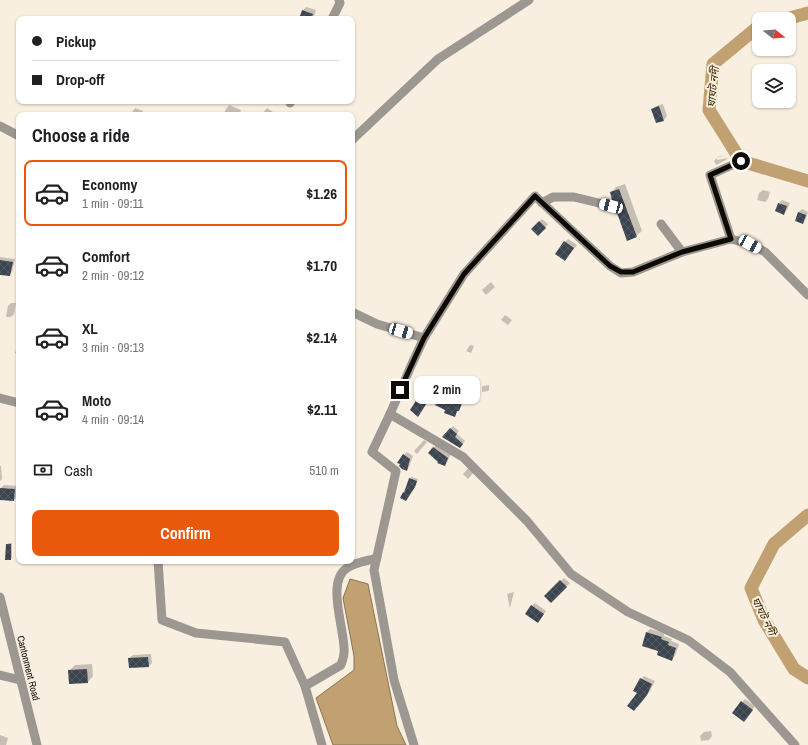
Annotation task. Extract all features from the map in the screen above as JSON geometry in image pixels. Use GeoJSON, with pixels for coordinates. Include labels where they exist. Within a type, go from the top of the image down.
{"type":"FeatureCollection","features":[{"type":"Feature","properties":{"kind":"street"},"geometry":{"type":"LineString","coordinates":[[333,16],[340,2],[339,0]]}},
{"type":"Feature","properties":{"kind":"street"},"geometry":{"type":"LineString","coordinates":[[355,137],[438,59],[529,0]]}},
{"type":"Feature","properties":{"kind":"street"},"geometry":{"type":"LineString","coordinates":[[0,126],[16,134]]}},
{"type":"Feature","properties":{"kind":"street"},"geometry":{"type":"LineString","coordinates":[[731,239],[710,175],[741,161]]}},
{"type":"Feature","properties":{"kind":"street"},"geometry":{"type":"LineString","coordinates":[[414,745],[394,680],[374,570],[396,471],[372,452],[424,338],[464,274],[535,196],[610,266],[621,272],[633,272],[682,252],[731,239],[750,244],[765,252],[808,295]]}},
{"type":"Feature","properties":{"kind":"street"},"geometry":{"type":"LineString","coordinates":[[542,203],[553,196],[574,196],[611,206]]}},
{"type":"Feature","properties":{"kind":"street"},"geometry":{"type":"LineString","coordinates":[[661,224],[682,252]]}},
{"type":"Feature","properties":{"kind":"street"},"geometry":{"type":"LineString","coordinates":[[355,313],[377,324],[424,338]]}},
{"type":"Feature","properties":{"kind":"street"},"geometry":{"type":"LineString","coordinates":[[0,398],[16,402]]}},
{"type":"Feature","properties":{"kind":"street"},"geometry":{"type":"LineString","coordinates":[[390,414],[463,457],[527,522],[571,574],[628,612],[688,640],[730,672],[795,745]]}},
{"type":"Feature","properties":{"kind":"street"},"geometry":{"type":"LineString","coordinates":[[305,686],[341,665],[344,652],[338,611],[338,586],[342,572],[348,567],[377,558]]}},
{"type":"Feature","properties":{"kind":"street"},"geometry":{"type":"LineString","coordinates":[[158,564],[162,620],[196,633],[285,642],[305,686],[322,745]]}},
{"type":"Feature","properties":{"kind":"street","name":"Cantonment Road"},"geometry":{"type":"LineString","coordinates":[[0,598],[36,745]]}},
{"type":"Feature","properties":{"kind":"street"},"geometry":{"type":"LineString","coordinates":[[0,675],[20,680]]}},
{"type":"Feature","properties":{"kind":"shaded area"},"geometry":{"type":"Polygon","coordinates":[[[350,579],[368,584],[397,726],[406,745],[333,745],[316,698],[354,670],[354,656],[343,598],[350,579]]]}},
{"type":"Feature","properties":{"kind":"building"},"geometry":{"type":"Polygon","coordinates":[[[302,10],[313,14],[312,16],[300,16],[302,10]]]}},
{"type":"Feature","properties":{"kind":"building"},"geometry":{"type":"Polygon","coordinates":[[[659,106],[664,121],[656,123],[651,109],[659,106]]]}},
{"type":"Feature","properties":{"kind":"building"},"geometry":{"type":"Polygon","coordinates":[[[619,189],[637,237],[627,241],[616,210],[617,204],[612,200],[610,192],[619,189]]]}},
{"type":"Feature","properties":{"kind":"building"},"geometry":{"type":"Polygon","coordinates":[[[778,203],[787,206],[784,215],[775,211],[778,203]]]}},
{"type":"Feature","properties":{"kind":"building"},"geometry":{"type":"Polygon","coordinates":[[[798,212],[806,215],[803,224],[795,221],[798,212]]]}},
{"type":"Feature","properties":{"kind":"building"},"geometry":{"type":"Polygon","coordinates":[[[539,221],[546,228],[538,236],[531,229],[539,221]]]}},
{"type":"Feature","properties":{"kind":"building"},"geometry":{"type":"Polygon","coordinates":[[[564,241],[574,248],[565,261],[555,254],[564,241]]]}},
{"type":"Feature","properties":{"kind":"building"},"geometry":{"type":"Polygon","coordinates":[[[0,260],[13,262],[10,276],[0,275],[0,260]]]}},
{"type":"Feature","properties":{"kind":"building"},"geometry":{"type":"Polygon","coordinates":[[[421,393],[430,398],[418,417],[410,410],[421,393]]]}},
{"type":"Feature","properties":{"kind":"building"},"geometry":{"type":"Polygon","coordinates":[[[439,397],[449,401],[449,399],[462,403],[455,417],[444,413],[445,410],[435,405],[439,397]]]}},
{"type":"Feature","properties":{"kind":"building"},"geometry":{"type":"Polygon","coordinates":[[[450,428],[457,434],[455,437],[463,444],[460,448],[442,437],[450,428]]]}},
{"type":"Feature","properties":{"kind":"building"},"geometry":{"type":"Polygon","coordinates":[[[433,447],[448,458],[445,466],[437,463],[438,462],[428,453],[433,447]]]}},
{"type":"Feature","properties":{"kind":"building"},"geometry":{"type":"Polygon","coordinates":[[[403,454],[410,459],[407,471],[402,469],[399,466],[400,464],[397,463],[403,454]]]}},
{"type":"Feature","properties":{"kind":"building"},"geometry":{"type":"Polygon","coordinates":[[[409,478],[417,481],[406,501],[400,498],[403,492],[404,493],[409,478]]]}},
{"type":"Feature","properties":{"kind":"building"},"geometry":{"type":"Polygon","coordinates":[[[0,488],[15,489],[14,501],[0,500],[0,488]]]}},
{"type":"Feature","properties":{"kind":"building"},"geometry":{"type":"Polygon","coordinates":[[[6,544],[11,544],[11,560],[5,560],[6,544]]]}},
{"type":"Feature","properties":{"kind":"building"},"geometry":{"type":"Polygon","coordinates":[[[560,580],[567,587],[551,603],[544,596],[560,580]]]}},
{"type":"Feature","properties":{"kind":"building"},"geometry":{"type":"Polygon","coordinates":[[[531,605],[544,614],[538,623],[525,614],[531,605]]]}},
{"type":"Feature","properties":{"kind":"building"},"geometry":{"type":"Polygon","coordinates":[[[646,632],[662,637],[661,639],[669,642],[668,645],[676,648],[672,661],[657,655],[658,651],[642,646],[646,632]]]}},
{"type":"Feature","properties":{"kind":"building"},"geometry":{"type":"Polygon","coordinates":[[[148,657],[149,667],[129,668],[128,658],[148,657]]]}},
{"type":"Feature","properties":{"kind":"building"},"geometry":{"type":"Polygon","coordinates":[[[87,669],[88,683],[69,684],[68,670],[87,669]]]}},
{"type":"Feature","properties":{"kind":"building"},"geometry":{"type":"Polygon","coordinates":[[[640,678],[652,684],[647,695],[634,711],[627,706],[637,693],[633,691],[640,678]]]}},
{"type":"Feature","properties":{"kind":"building"},"geometry":{"type":"Polygon","coordinates":[[[741,701],[753,710],[744,722],[732,713],[741,701]]]}},
{"type":"Feature","properties":{"kind":"waterway","name":"ঘাঘট নদী"},"geometry":{"type":"LineString","coordinates":[[796,16],[808,13]]}},
{"type":"Feature","properties":{"kind":"waterway","name":"ঘাঘট নদী"},"geometry":{"type":"LineString","coordinates":[[752,32],[713,64],[709,110],[741,161],[808,181]]}},
{"type":"Feature","properties":{"kind":"waterway","name":"ঘাঘট নদী"},"geometry":{"type":"LineString","coordinates":[[808,515],[774,544],[751,588],[764,620],[794,669],[808,678]]}},
{"type":"Feature","properties":{"kind":"route"},"geometry":{"type":"LineString","coordinates":[[400,390],[424,338],[464,274],[535,196],[610,266],[621,272],[633,272],[682,252],[731,239],[710,175],[741,161]]}}]}
